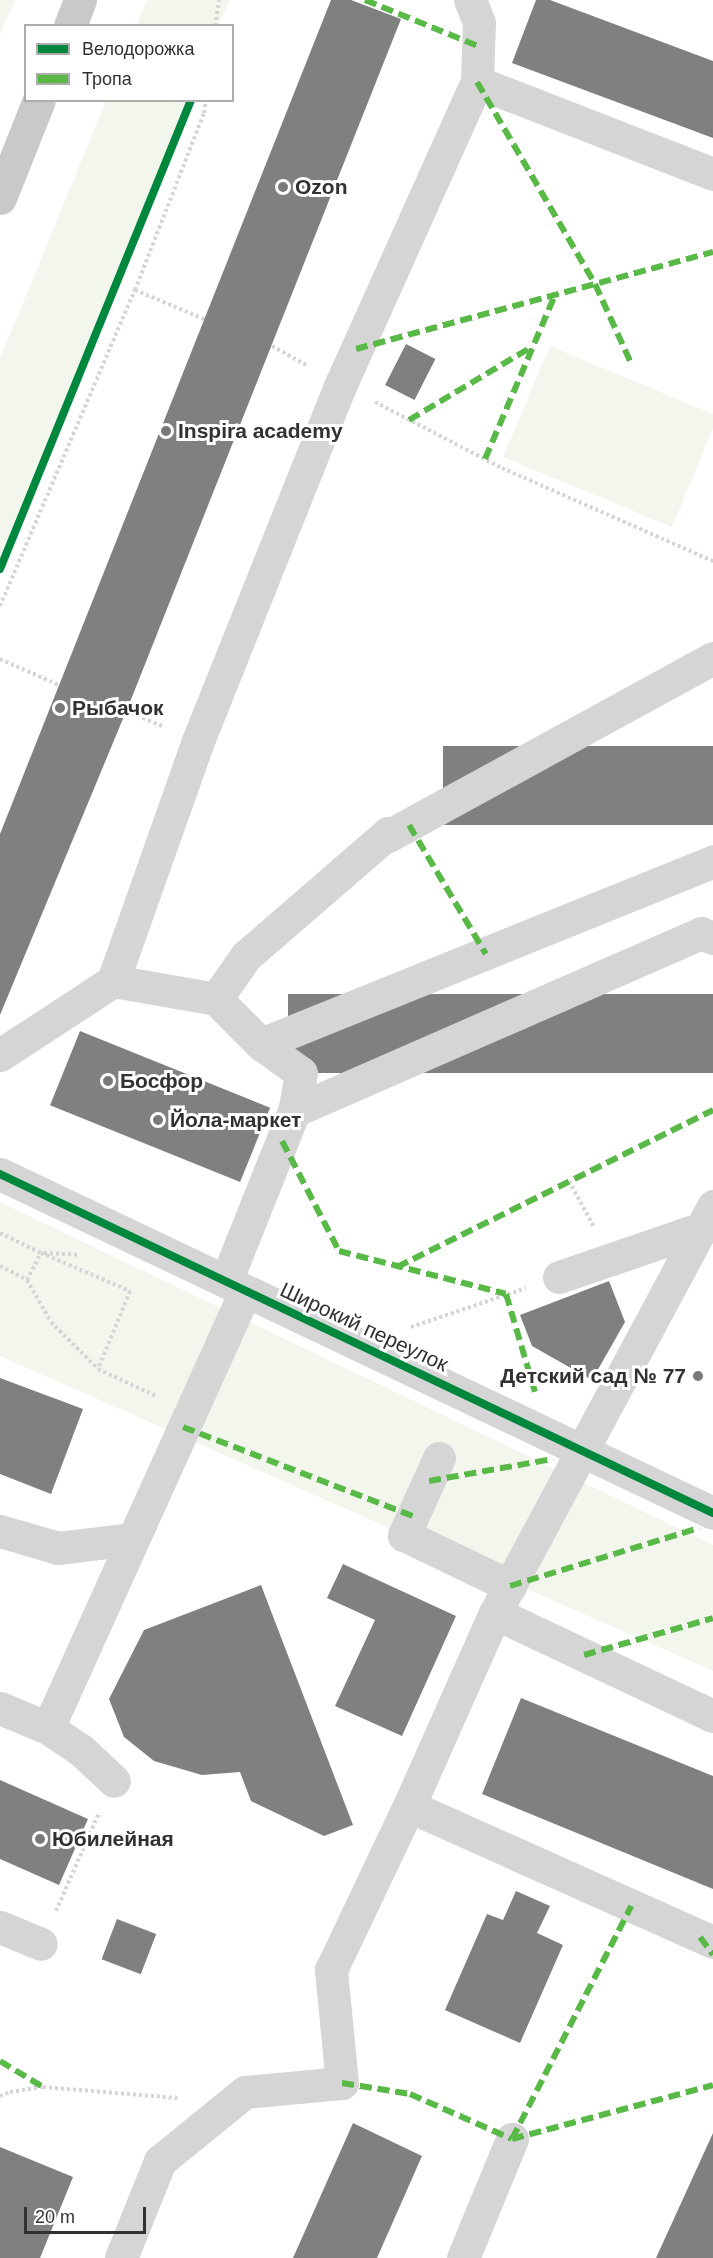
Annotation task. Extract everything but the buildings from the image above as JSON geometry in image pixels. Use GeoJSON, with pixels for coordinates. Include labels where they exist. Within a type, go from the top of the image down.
{"type":"FeatureCollection","features":[{"type":"Feature","properties":{"kind":"main road"},"geometry":{"type":"LineString","coordinates":[[71,24],[80,0]]}},
{"type":"Feature","properties":{"kind":"main road"},"geometry":{"type":"LineString","coordinates":[[0,198],[38,102]]}},
{"type":"Feature","properties":{"kind":"street"},"geometry":{"type":"LineString","coordinates":[[0,1054],[113,981],[198,741],[341,384],[477,82],[479,23],[470,0]]}},
{"type":"Feature","properties":{"kind":"street"},"geometry":{"type":"LineString","coordinates":[[477,82],[713,174]]}},
{"type":"Feature","properties":{"kind":"street"},"geometry":{"type":"LineString","coordinates":[[216,999],[246,956],[388,833],[388,836],[713,658]]}},
{"type":"Feature","properties":{"kind":"street"},"geometry":{"type":"LineString","coordinates":[[261,1044],[713,861]]}},
{"type":"Feature","properties":{"kind":"street"},"geometry":{"type":"LineString","coordinates":[[294,1111],[701,933],[713,938]]}},
{"type":"Feature","properties":{"kind":"street"},"geometry":{"type":"LineString","coordinates":[[113,981],[216,999],[261,1044],[301,1073]]}},
{"type":"Feature","properties":{"kind":"street"},"geometry":{"type":"LineString","coordinates":[[48,1728],[191,1409],[294,1111],[301,1073],[316,1022]]}},
{"type":"Feature","properties":{"kind":"street","name":"Широкий переулок"},"geometry":{"type":"LineString","coordinates":[[0,1174],[713,1513]]}},
{"type":"Feature","properties":{"kind":"street"},"geometry":{"type":"LineString","coordinates":[[559,1277],[612,1259],[707,1217]]}},
{"type":"Feature","properties":{"kind":"street"},"geometry":{"type":"LineString","coordinates":[[121,2258],[160,2161],[245,2092],[342,2084],[331,1970],[409,1806],[502,1599],[583,1452],[707,1217]]}},
{"type":"Feature","properties":{"kind":"street"},"geometry":{"type":"LineString","coordinates":[[440,1458],[404,1535],[502,1599],[713,1716]]}},
{"type":"Feature","properties":{"kind":"street"},"geometry":{"type":"LineString","coordinates":[[0,1531],[58,1548],[132,1539]]}},
{"type":"Feature","properties":{"kind":"street"},"geometry":{"type":"LineString","coordinates":[[0,1708],[48,1728],[81,1750],[114,1780]]}},
{"type":"Feature","properties":{"kind":"street"},"geometry":{"type":"LineString","coordinates":[[409,1806],[713,1942]]}},
{"type":"Feature","properties":{"kind":"street"},"geometry":{"type":"LineString","coordinates":[[0,1927],[41,1944]]}},
{"type":"Feature","properties":{"kind":"street"},"geometry":{"type":"LineString","coordinates":[[463,2258],[512,2139]]}},
{"type":"Feature","properties":{"kind":"path"},"geometry":{"type":"LineString","coordinates":[[216,24],[219,0]]}},
{"type":"Feature","properties":{"kind":"path"},"geometry":{"type":"LineString","coordinates":[[0,606],[135,290],[204,112],[206,102]]}},
{"type":"Feature","properties":{"kind":"path"},"geometry":{"type":"LineString","coordinates":[[135,290],[204,319]]}},
{"type":"Feature","properties":{"kind":"path"},"geometry":{"type":"LineString","coordinates":[[272,346],[502,468],[713,561]]}},
{"type":"Feature","properties":{"kind":"path"},"geometry":{"type":"LineString","coordinates":[[0,659],[59,685]]}},
{"type":"Feature","properties":{"kind":"path"},"geometry":{"type":"LineString","coordinates":[[569,1181],[612,1259]]}},
{"type":"Feature","properties":{"kind":"path"},"geometry":{"type":"LineString","coordinates":[[0,1233],[130,1291],[98,1370]]}},
{"type":"Feature","properties":{"kind":"path"},"geometry":{"type":"LineString","coordinates":[[27,1280],[41,1253]]}},
{"type":"Feature","properties":{"kind":"path"},"geometry":{"type":"LineString","coordinates":[[0,1266],[27,1280],[51,1322],[98,1370],[191,1409]]}},
{"type":"Feature","properties":{"kind":"path"},"geometry":{"type":"LineString","coordinates":[[407,1328],[559,1277]]}},
{"type":"Feature","properties":{"kind":"path"},"geometry":{"type":"LineString","coordinates":[[41,1944],[114,1780]]}},
{"type":"Feature","properties":{"kind":"path"},"geometry":{"type":"LineString","coordinates":[[0,2096],[10,2092],[43,2087],[184,2098]]}},
{"type":"Feature","properties":{"kind":"shaded area"},"geometry":{"type":"Polygon","coordinates":[[[0,0],[15,0],[0,35],[0,0]]]}},
{"type":"Feature","properties":{"kind":"shaded area"},"geometry":{"type":"Polygon","coordinates":[[[147,0],[230,0],[219,24],[137,24],[147,0]]]}},
{"type":"Feature","properties":{"kind":"shaded area"},"geometry":{"type":"Polygon","coordinates":[[[106,102],[188,102],[0,559],[0,359],[106,102]]]}},
{"type":"Feature","properties":{"kind":"shaded area"},"geometry":{"type":"Polygon","coordinates":[[[550,346],[713,414],[713,428],[672,527],[503,457],[550,346]]]}},
{"type":"Feature","properties":{"kind":"shaded area"},"geometry":{"type":"Polygon","coordinates":[[[0,1202],[713,1545],[713,1671],[0,1356],[0,1202]]]}},
{"type":"Feature","properties":{"kind":"marked path"},"geometry":{"type":"LineString","coordinates":[[365,0],[478,46]]}},
{"type":"Feature","properties":{"kind":"marked path"},"geometry":{"type":"LineString","coordinates":[[477,82],[595,284],[631,363]]}},
{"type":"Feature","properties":{"kind":"marked path"},"geometry":{"type":"LineString","coordinates":[[356,349],[713,252]]}},
{"type":"Feature","properties":{"kind":"marked path"},"geometry":{"type":"LineString","coordinates":[[485,459],[555,295]]}},
{"type":"Feature","properties":{"kind":"marked path"},"geometry":{"type":"LineString","coordinates":[[409,420],[533,346]]}},
{"type":"Feature","properties":{"kind":"marked path"},"geometry":{"type":"LineString","coordinates":[[409,825],[486,954]]}},
{"type":"Feature","properties":{"kind":"marked path"},"geometry":{"type":"LineString","coordinates":[[397,1267],[713,1110]]}},
{"type":"Feature","properties":{"kind":"marked path"},"geometry":{"type":"LineString","coordinates":[[282,1141],[339,1251],[506,1294],[535,1392]]}},
{"type":"Feature","properties":{"kind":"marked path"},"geometry":{"type":"LineString","coordinates":[[183,1427],[413,1516]]}},
{"type":"Feature","properties":{"kind":"marked path"},"geometry":{"type":"LineString","coordinates":[[429,1481],[553,1459]]}},
{"type":"Feature","properties":{"kind":"marked path"},"geometry":{"type":"LineString","coordinates":[[510,1586],[699,1528]]}},
{"type":"Feature","properties":{"kind":"marked path"},"geometry":{"type":"LineString","coordinates":[[584,1655],[713,1618]]}},
{"type":"Feature","properties":{"kind":"marked path"},"geometry":{"type":"LineString","coordinates":[[512,2139],[631,1906]]}},
{"type":"Feature","properties":{"kind":"marked path"},"geometry":{"type":"LineString","coordinates":[[700,1937],[713,1955]]}},
{"type":"Feature","properties":{"kind":"marked path"},"geometry":{"type":"LineString","coordinates":[[0,2061],[43,2087]]}},
{"type":"Feature","properties":{"kind":"marked path"},"geometry":{"type":"LineString","coordinates":[[342,2083],[410,2094],[512,2139],[713,2085]]}},
{"type":"Feature","properties":{"kind":"cycle path"},"geometry":{"type":"LineString","coordinates":[[0,569],[190,102]]}},
{"type":"Feature","properties":{"kind":"cycle path"},"geometry":{"type":"LineString","coordinates":[[0,1174],[713,1513]]}},
{"type":"Feature","properties":{"kind":"place","name":"Ozon"},"geometry":{"type":"Point","coordinates":[283,187]}},
{"type":"Feature","properties":{"kind":"place","name":"Inspira academy"},"geometry":{"type":"Point","coordinates":[166,431]}},
{"type":"Feature","properties":{"kind":"place","name":"Рыбачок"},"geometry":{"type":"Point","coordinates":[60,708]}},
{"type":"Feature","properties":{"kind":"place","name":"Босфор"},"geometry":{"type":"Point","coordinates":[108,1081]}},
{"type":"Feature","properties":{"kind":"place","name":"Йола-маркет"},"geometry":{"type":"Point","coordinates":[158,1120]}},
{"type":"Feature","properties":{"kind":"place","name":"Детский сад № 77"},"geometry":{"type":"Point","coordinates":[698,1376]}},
{"type":"Feature","properties":{"kind":"place","name":"Юбилейная"},"geometry":{"type":"Point","coordinates":[40,1839]}}]}
